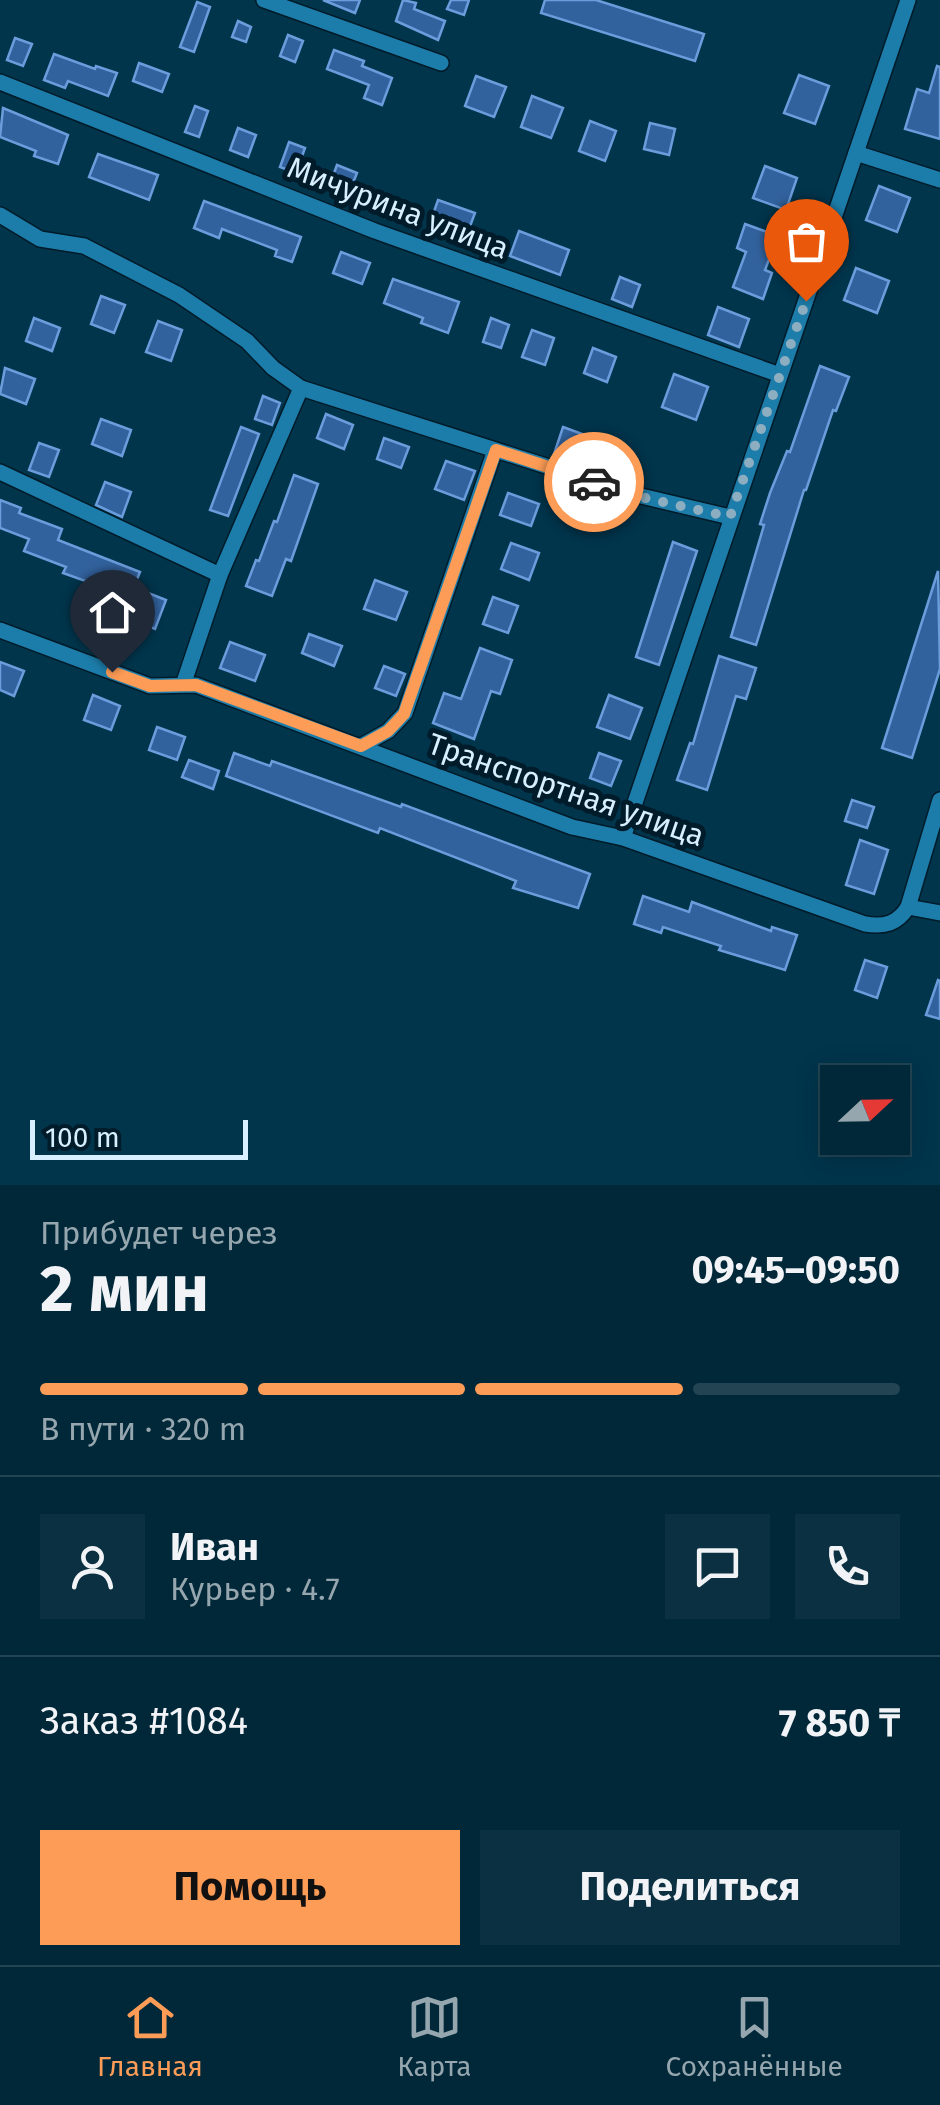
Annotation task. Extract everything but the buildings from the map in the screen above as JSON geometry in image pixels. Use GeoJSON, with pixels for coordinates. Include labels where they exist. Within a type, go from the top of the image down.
{"type":"FeatureCollection","features":[{"type":"Feature","properties":{"kind":"street"},"geometry":{"type":"LineString","coordinates":[[264,0],[441,62]]}},
{"type":"Feature","properties":{"kind":"street"},"geometry":{"type":"LineString","coordinates":[[623,838],[908,0]]}},
{"type":"Feature","properties":{"kind":"street","name":"Мичурина улица"},"geometry":{"type":"LineString","coordinates":[[0,82],[375,231],[780,376]]}},
{"type":"Feature","properties":{"kind":"street"},"geometry":{"type":"LineString","coordinates":[[856,153],[940,180]]}},
{"type":"Feature","properties":{"kind":"street"},"geometry":{"type":"LineString","coordinates":[[0,215],[40,239],[84,246],[178,294],[247,341],[300,388],[636,496],[730,517]]}},
{"type":"Feature","properties":{"kind":"street"},"geometry":{"type":"LineString","coordinates":[[184,685],[220,576],[300,388]]}},
{"type":"Feature","properties":{"kind":"street"},"geometry":{"type":"LineString","coordinates":[[361,746],[388,731],[404,714],[496,450]]}},
{"type":"Feature","properties":{"kind":"street"},"geometry":{"type":"LineString","coordinates":[[0,472],[220,576]]}},
{"type":"Feature","properties":{"kind":"street","name":"Транспортная улица"},"geometry":{"type":"LineString","coordinates":[[0,630],[150,686],[196,685],[572,827],[623,838],[865,924],[881,926],[895,922],[908,906]]}},
{"type":"Feature","properties":{"kind":"street"},"geometry":{"type":"LineString","coordinates":[[940,800],[908,906],[940,913]]}},
{"type":"Feature","properties":{"kind":"way so far"},"geometry":{"type":"LineString","coordinates":[[594,482],[636,496],[730,517],[806,301]]}},
{"type":"Feature","properties":{"kind":"route"},"geometry":{"type":"LineString","coordinates":[[112,672],[150,686],[196,685],[361,746],[388,731],[404,714],[496,450],[594,482]]}}]}
